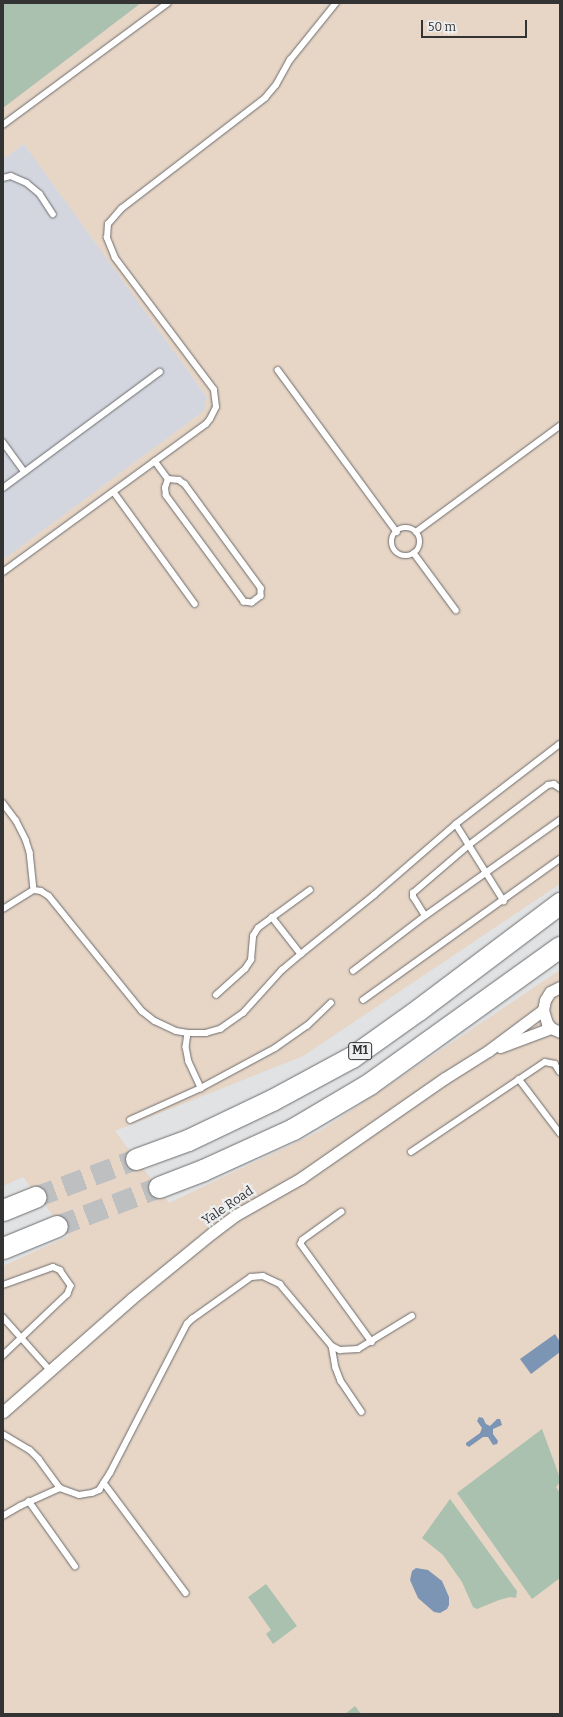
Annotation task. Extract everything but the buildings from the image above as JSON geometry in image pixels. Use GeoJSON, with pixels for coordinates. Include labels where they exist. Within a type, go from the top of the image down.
{"type":"FeatureCollection","features":[{"type":"Feature","properties":{"kind":"highway","name":"M1"},"geometry":{"type":"LineString","coordinates":[[136,1159],[188,1140],[272,1100],[352,1057],[418,1010],[560,903]]}},
{"type":"Feature","properties":{"kind":"highway","name":"M1"},"geometry":{"type":"LineString","coordinates":[[158,1187],[203,1170],[293,1128],[368,1084],[560,947]]}},
{"type":"Feature","properties":{"kind":"highway"},"geometry":{"type":"LineString","coordinates":[[3,1210],[35,1197]]}},
{"type":"Feature","properties":{"kind":"highway"},"geometry":{"type":"LineString","coordinates":[[3,1248],[56,1226]]}},
{"type":"Feature","properties":{"kind":"street"},"geometry":{"type":"LineString","coordinates":[[556,1030],[547,1023],[543,1010],[545,1000],[550,992],[560,987]]}},
{"type":"Feature","properties":{"kind":"street","name":"Yale Road"},"geometry":{"type":"LineString","coordinates":[[3,1412],[131,1299],[236,1215],[301,1178],[445,1078],[488,1051],[543,1010]]}},
{"type":"Feature","properties":{"kind":"street","name":"Yale Road"},"geometry":{"type":"LineString","coordinates":[[488,1051],[556,1030]]}},
{"type":"Feature","properties":{"kind":"lane"},"geometry":{"type":"LineString","coordinates":[[3,125],[168,3]]}},
{"type":"Feature","properties":{"kind":"lane"},"geometry":{"type":"LineString","coordinates":[[3,572],[114,492],[210,419],[216,407],[214,390],[115,258],[106,238],[108,224],[121,210],[265,98],[276,85],[290,60],[336,3]]}},
{"type":"Feature","properties":{"kind":"lane"},"geometry":{"type":"LineString","coordinates":[[3,178],[11,176],[27,183],[40,194],[53,214]]}},
{"type":"Feature","properties":{"kind":"lane"},"geometry":{"type":"LineString","coordinates":[[278,370],[396,532]]}},
{"type":"Feature","properties":{"kind":"lane"},"geometry":{"type":"LineString","coordinates":[[3,488],[160,372]]}},
{"type":"Feature","properties":{"kind":"lane"},"geometry":{"type":"LineString","coordinates":[[416,532],[560,426]]}},
{"type":"Feature","properties":{"kind":"lane"},"geometry":{"type":"LineString","coordinates":[[3,442],[25,472]]}},
{"type":"Feature","properties":{"kind":"lane"},"geometry":{"type":"LineString","coordinates":[[155,461],[168,479],[179,480],[185,484],[261,588],[261,596],[252,604],[244,602],[166,496],[165,488],[168,479]]}},
{"type":"Feature","properties":{"kind":"lane"},"geometry":{"type":"LineString","coordinates":[[114,492],[194,604]]}},
{"type":"Feature","properties":{"kind":"lane"},"geometry":{"type":"LineString","coordinates":[[408,528],[416,532],[420,540],[418,548],[414,553],[403,555],[396,551],[392,543],[396,532],[400,529],[408,528]]}},
{"type":"Feature","properties":{"kind":"lane"},"geometry":{"type":"LineString","coordinates":[[414,553],[456,610]]}},
{"type":"Feature","properties":{"kind":"lane"},"geometry":{"type":"LineString","coordinates":[[3,909],[34,890],[41,891],[49,896],[142,1011],[155,1021],[176,1031],[206,1033],[220,1029],[244,1013],[282,970],[300,954],[374,895],[456,824],[560,744]]}},
{"type":"Feature","properties":{"kind":"lane"},"geometry":{"type":"LineString","coordinates":[[425,916],[413,897],[413,893],[469,845],[548,785],[554,784],[560,788]]}},
{"type":"Feature","properties":{"kind":"lane"},"geometry":{"type":"LineString","coordinates":[[3,803],[16,820],[26,840],[30,852],[34,890]]}},
{"type":"Feature","properties":{"kind":"lane"},"geometry":{"type":"LineString","coordinates":[[353,971],[425,916],[560,820]]}},
{"type":"Feature","properties":{"kind":"lane"},"geometry":{"type":"LineString","coordinates":[[456,824],[504,901]]}},
{"type":"Feature","properties":{"kind":"lane"},"geometry":{"type":"LineString","coordinates":[[363,1000],[504,901],[560,859]]}},
{"type":"Feature","properties":{"kind":"lane"},"geometry":{"type":"LineString","coordinates":[[216,995],[245,969],[251,960],[253,936],[258,928],[310,890]]}},
{"type":"Feature","properties":{"kind":"lane"},"geometry":{"type":"LineString","coordinates":[[272,917],[300,954]]}},
{"type":"Feature","properties":{"kind":"lane"},"geometry":{"type":"LineString","coordinates":[[130,1120],[201,1088],[275,1048],[307,1026],[331,1003]]}},
{"type":"Feature","properties":{"kind":"lane"},"geometry":{"type":"LineString","coordinates":[[188,1033],[186,1048],[189,1062],[201,1088]]}},
{"type":"Feature","properties":{"kind":"lane"},"geometry":{"type":"LineString","coordinates":[[411,1152],[545,1062],[555,1064],[560,1072]]}},
{"type":"Feature","properties":{"kind":"lane"},"geometry":{"type":"LineString","coordinates":[[519,1079],[560,1133]]}},
{"type":"Feature","properties":{"kind":"lane"},"geometry":{"type":"LineString","coordinates":[[342,1212],[302,1240],[301,1244],[372,1342]]}},
{"type":"Feature","properties":{"kind":"lane"},"geometry":{"type":"LineString","coordinates":[[3,1285],[53,1267],[60,1270],[71,1286],[68,1294],[3,1356]]}},
{"type":"Feature","properties":{"kind":"lane"},"geometry":{"type":"LineString","coordinates":[[3,1434],[30,1450],[39,1458],[60,1488],[72,1493],[86,1494],[99,1490],[187,1324],[251,1277],[264,1276],[280,1284],[332,1346],[336,1368],[341,1380],[362,1412]]}},
{"type":"Feature","properties":{"kind":"lane"},"geometry":{"type":"LineString","coordinates":[[332,1346],[346,1350],[358,1349],[372,1342],[412,1316]]}},
{"type":"Feature","properties":{"kind":"lane"},"geometry":{"type":"LineString","coordinates":[[3,1317],[51,1371]]}},
{"type":"Feature","properties":{"kind":"lane"},"geometry":{"type":"LineString","coordinates":[[104,1483],[186,1593]]}},
{"type":"Feature","properties":{"kind":"lane"},"geometry":{"type":"LineString","coordinates":[[3,1516],[29,1501],[60,1488]]}},
{"type":"Feature","properties":{"kind":"lane"},"geometry":{"type":"LineString","coordinates":[[29,1501],[75,1566]]}},
{"type":"Feature","properties":{"kind":"shaded area"},"geometry":{"type":"Polygon","coordinates":[[[3,3],[560,3],[560,884],[303,1056],[115,1131],[169,1203],[320,1131],[560,970],[560,1714],[3,1714],[3,1266],[69,1236],[23,1177],[3,1186],[3,560],[204,411],[207,397],[24,144],[3,159],[3,3]]]}},
{"type":"Feature","properties":{"kind":"shaded area"},"geometry":{"type":"Polygon","coordinates":[[[24,144],[207,397],[204,411],[3,560],[3,159],[24,144]]]}},
{"type":"Feature","properties":{"kind":"green space"},"geometry":{"type":"Polygon","coordinates":[[[3,3],[141,3],[3,108],[3,3]]]}},
{"type":"Feature","properties":{"kind":"green space"},"geometry":{"type":"Polygon","coordinates":[[[542,1429],[560,1478],[560,1482],[556,1487],[560,1493],[560,1578],[532,1599],[457,1493],[542,1429]]]}},
{"type":"Feature","properties":{"kind":"green space"},"geometry":{"type":"Polygon","coordinates":[[[450,1499],[517,1591],[516,1598],[510,1597],[499,1600],[477,1609],[473,1607],[462,1582],[443,1555],[422,1538],[450,1499]]]}},
{"type":"Feature","properties":{"kind":"green space"},"geometry":{"type":"Polygon","coordinates":[[[266,1584],[297,1626],[273,1644],[266,1634],[271,1630],[248,1597],[266,1584]]]}},
{"type":"Feature","properties":{"kind":"green space"},"geometry":{"type":"Polygon","coordinates":[[[355,1706],[361,1714],[345,1714],[355,1706]]]}},
{"type":"Feature","properties":{"kind":"water"},"geometry":{"type":"Polygon","coordinates":[[[555,1334],[560,1342],[560,1352],[531,1374],[520,1359],[555,1334]]]}},
{"type":"Feature","properties":{"kind":"water"},"geometry":{"type":"Polygon","coordinates":[[[479,1417],[483,1418],[486,1424],[490,1426],[497,1419],[500,1419],[502,1425],[493,1429],[493,1434],[498,1441],[497,1444],[493,1445],[488,1437],[483,1437],[469,1447],[466,1445],[466,1443],[480,1433],[482,1428],[477,1421],[479,1417]]]}},
{"type":"Feature","properties":{"kind":"water"},"geometry":{"type":"Polygon","coordinates":[[[416,1568],[428,1570],[442,1581],[449,1597],[449,1605],[447,1609],[440,1613],[434,1612],[418,1598],[410,1580],[412,1571],[416,1568]]]}},
{"type":"Feature","properties":{"kind":"tunnel"},"geometry":{"type":"LineString","coordinates":[[35,1197],[136,1159]]}},
{"type":"Feature","properties":{"kind":"tunnel"},"geometry":{"type":"LineString","coordinates":[[57,1226],[159,1187]]}}]}
